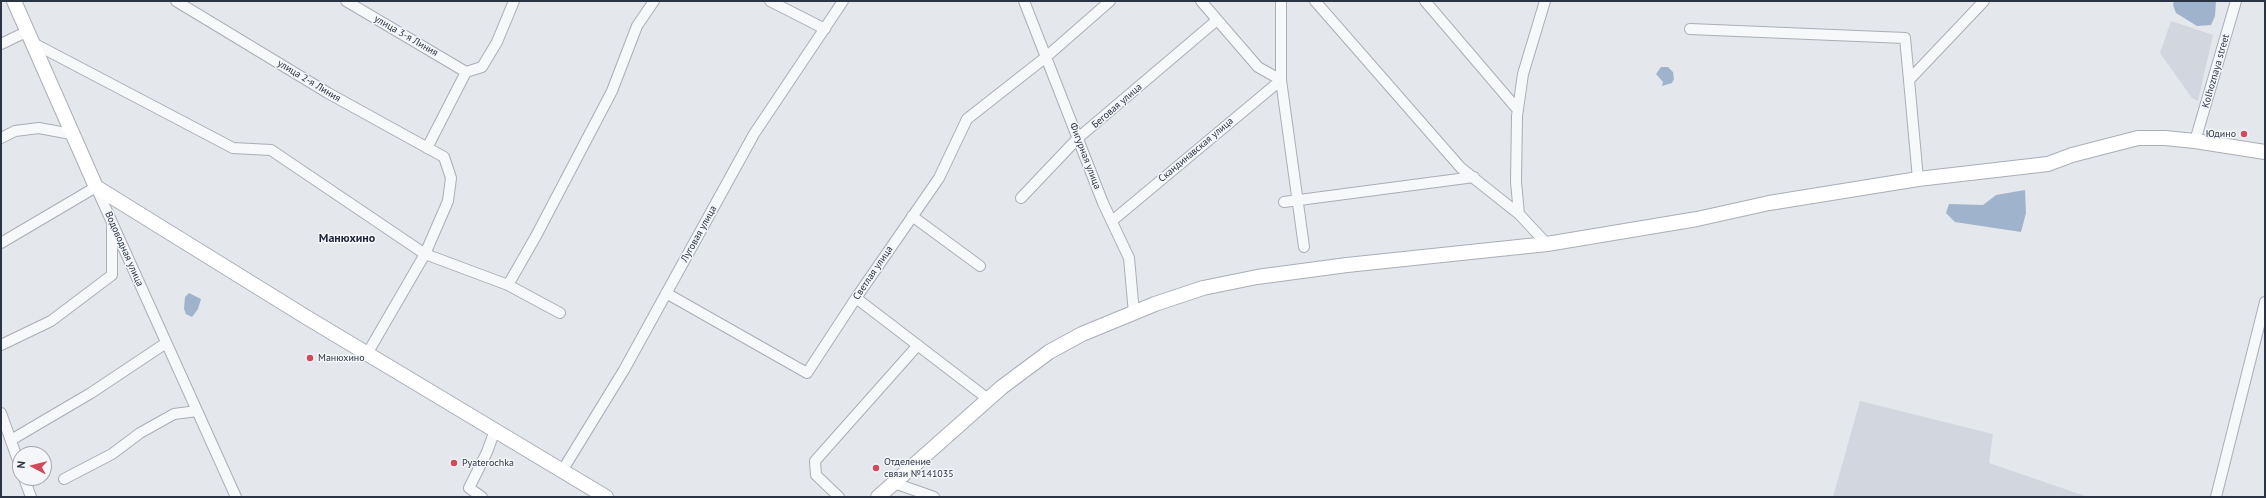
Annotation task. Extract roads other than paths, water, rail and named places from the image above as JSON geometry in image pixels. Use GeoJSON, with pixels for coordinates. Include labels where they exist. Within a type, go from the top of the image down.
{"type":"FeatureCollection","features":[{"type":"Feature","properties":{"kind":"street","name":"Водоводная улица"},"geometry":{"type":"LineString","coordinates":[[14,1],[71,134],[96,186],[236,497]]}},
{"type":"Feature","properties":{"kind":"street","name":"улица 2-я Линия"},"geometry":{"type":"LineString","coordinates":[[176,1],[328,93],[444,157],[451,178],[448,201],[425,254]]}},
{"type":"Feature","properties":{"kind":"street","name":"улица 3-я Линия"},"geometry":{"type":"LineString","coordinates":[[346,1],[466,72]]}},
{"type":"Feature","properties":{"kind":"street"},"geometry":{"type":"LineString","coordinates":[[508,285],[536,236],[612,91],[637,26],[654,1]]}},
{"type":"Feature","properties":{"kind":"street"},"geometry":{"type":"LineString","coordinates":[[770,1],[825,28]]}},
{"type":"Feature","properties":{"kind":"street","name":"Луговая улица"},"geometry":{"type":"LineString","coordinates":[[562,471],[624,370],[754,134],[843,1]]}},
{"type":"Feature","properties":{"kind":"street","name":"Фигурная улица"},"geometry":{"type":"LineString","coordinates":[[1024,1],[1078,138],[1129,258],[1134,313]]}},
{"type":"Feature","properties":{"kind":"street","name":"Светлая улица"},"geometry":{"type":"LineString","coordinates":[[666,293],[807,373],[856,298],[939,178],[967,119],[1046,57],[1110,1]]}},
{"type":"Feature","properties":{"kind":"street"},"geometry":{"type":"LineString","coordinates":[[1201,1],[1258,67],[1281,80]]}},
{"type":"Feature","properties":{"kind":"street"},"geometry":{"type":"LineString","coordinates":[[1281,1],[1281,80],[1304,247]]}},
{"type":"Feature","properties":{"kind":"street"},"geometry":{"type":"LineString","coordinates":[[1315,1],[1461,168],[1519,214],[1547,244]]}},
{"type":"Feature","properties":{"kind":"street"},"geometry":{"type":"LineString","coordinates":[[1425,1],[1518,110]]}},
{"type":"Feature","properties":{"kind":"street"},"geometry":{"type":"LineString","coordinates":[[1909,80],[1984,1]]}},
{"type":"Feature","properties":{"kind":"street","name":"Kolhoznaya street"},"geometry":{"type":"LineString","coordinates":[[2195,141],[2236,1]]}},
{"type":"Feature","properties":{"kind":"street"},"geometry":{"type":"LineString","coordinates":[[427,148],[466,72],[482,67],[497,42],[513,2]]}},
{"type":"Feature","properties":{"kind":"street"},"geometry":{"type":"LineString","coordinates":[[1519,214],[1516,182],[1518,110],[1523,74],[1542,3]]}},
{"type":"Feature","properties":{"kind":"street","name":"Беговая улица"},"geometry":{"type":"LineString","coordinates":[[1021,198],[1078,138],[1217,20]]}},
{"type":"Feature","properties":{"kind":"street"},"geometry":{"type":"LineString","coordinates":[[1690,29],[1905,38],[1918,179]]}},
{"type":"Feature","properties":{"kind":"street"},"geometry":{"type":"LineString","coordinates":[[1,44],[30,37],[234,148],[271,150],[425,254],[508,285],[560,314]]}},
{"type":"Feature","properties":{"kind":"street","name":"Скандинавская улица"},"geometry":{"type":"LineString","coordinates":[[1112,221],[1281,80]]}},
{"type":"Feature","properties":{"kind":"street"},"geometry":{"type":"LineString","coordinates":[[1,138],[15,131],[39,128],[71,134]]}},
{"type":"Feature","properties":{"kind":"street"},"geometry":{"type":"LineString","coordinates":[[878,497],[988,399],[1024,369],[1049,352],[1082,334],[1134,313],[1176,297],[1230,282],[1347,265],[1547,244],[1696,219],[1769,203],[1918,179],[2048,164],[2072,155],[2138,138],[2165,138],[2195,141],[2265,152]]}},
{"type":"Feature","properties":{"kind":"street"},"geometry":{"type":"LineString","coordinates":[[1284,202],[1474,177]]}},
{"type":"Feature","properties":{"kind":"street"},"geometry":{"type":"LineString","coordinates":[[1,243],[96,186],[367,354],[606,497]]}},
{"type":"Feature","properties":{"kind":"street"},"geometry":{"type":"LineString","coordinates":[[912,216],[980,266]]}},
{"type":"Feature","properties":{"kind":"street"},"geometry":{"type":"LineString","coordinates":[[1,345],[50,321],[112,275],[112,224]]}},
{"type":"Feature","properties":{"kind":"street"},"geometry":{"type":"LineString","coordinates":[[367,354],[425,254]]}},
{"type":"Feature","properties":{"kind":"street"},"geometry":{"type":"LineString","coordinates":[[856,298],[988,399]]}},
{"type":"Feature","properties":{"kind":"street"},"geometry":{"type":"LineString","coordinates":[[2216,497],[2265,302]]}},
{"type":"Feature","properties":{"kind":"street"},"geometry":{"type":"LineString","coordinates":[[11,440],[91,393],[166,342]]}},
{"type":"Feature","properties":{"kind":"street"},"geometry":{"type":"LineString","coordinates":[[839,497],[816,475],[816,461],[918,345]]}},
{"type":"Feature","properties":{"kind":"street"},"geometry":{"type":"LineString","coordinates":[[64,478],[112,454],[140,433],[174,414],[197,411]]}},
{"type":"Feature","properties":{"kind":"street"},"geometry":{"type":"LineString","coordinates":[[1,414],[13,446]]}},
{"type":"Feature","properties":{"kind":"street"},"geometry":{"type":"LineString","coordinates":[[482,497],[469,488],[487,452],[495,430]]}},
{"type":"Feature","properties":{"kind":"street"},"geometry":{"type":"LineString","coordinates":[[894,483],[934,497]]}},
{"type":"Feature","properties":{"kind":"street"},"geometry":{"type":"LineString","coordinates":[[27,486],[31,497]]}},
{"type":"Feature","properties":{"kind":"water"},"geometry":{"type":"Polygon","coordinates":[[[2174,1],[2216,1],[2215,16],[2211,25],[2197,26],[2176,13],[2173,5],[2174,1]]]}},
{"type":"Feature","properties":{"kind":"water"},"geometry":{"type":"Polygon","coordinates":[[[1661,67],[1668,67],[1673,72],[1674,79],[1672,83],[1662,86],[1663,82],[1656,74],[1661,67]]]}},
{"type":"Feature","properties":{"kind":"water"},"geometry":{"type":"Polygon","coordinates":[[[2025,190],[2026,213],[2021,232],[1955,222],[1946,213],[1949,204],[1983,205],[1996,195],[2025,190]]]}},
{"type":"Feature","properties":{"kind":"water"},"geometry":{"type":"Polygon","coordinates":[[[189,293],[201,299],[198,309],[192,317],[186,314],[184,309],[185,297],[189,293]]]}},
{"type":"Feature","properties":{"kind":"place","name":"Юдино"},"geometry":{"type":"Point","coordinates":[2244,134]}},
{"type":"Feature","properties":{"kind":"place","name":"Манюхино"},"geometry":{"type":"Point","coordinates":[310,358]}},
{"type":"Feature","properties":{"kind":"place","name":"Pyaterochka"},"geometry":{"type":"Point","coordinates":[454,463]}},
{"type":"Feature","properties":{"kind":"place","name":"Отделение связи №141035"},"geometry":{"type":"Point","coordinates":[876,468]}},
{"type":"Feature","properties":{"kind":"district","name":"Манюхино"},"geometry":{"type":"Point","coordinates":[347,239]}}]}
